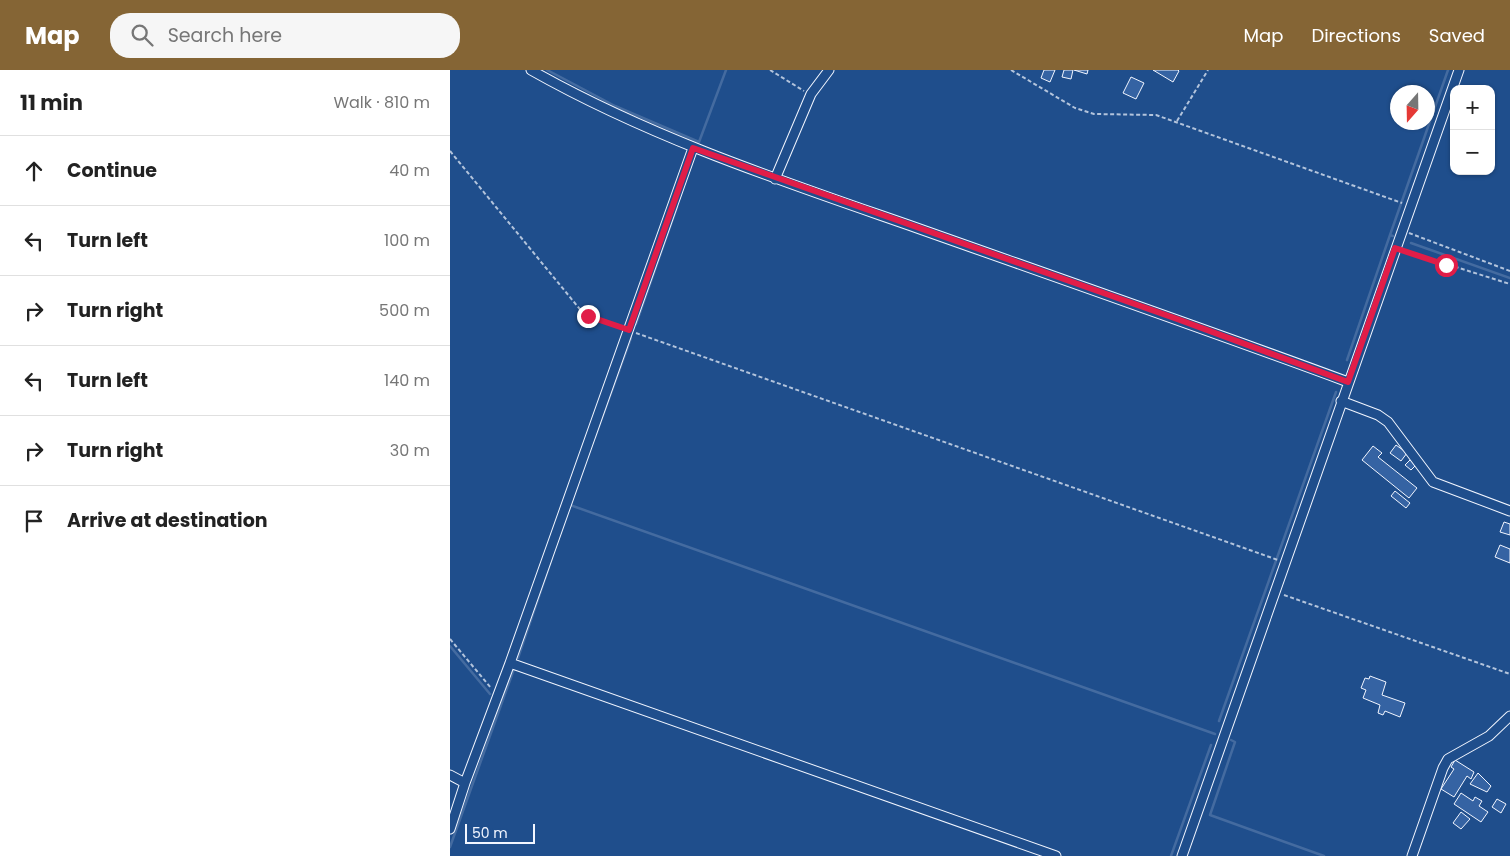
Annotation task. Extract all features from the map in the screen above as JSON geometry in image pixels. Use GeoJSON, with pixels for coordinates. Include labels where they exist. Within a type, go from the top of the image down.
{"type":"FeatureCollection","features":[{"type":"Feature","properties":{"kind":"street"},"geometry":{"type":"LineString","coordinates":[[531,70],[608,111],[693,148],[775,179],[1180,320],[1348,382]]}},
{"type":"Feature","properties":{"kind":"street"},"geometry":{"type":"LineString","coordinates":[[775,179],[811,94],[830,70]]}},
{"type":"Feature","properties":{"kind":"street"},"geometry":{"type":"LineString","coordinates":[[1182,856],[1401,230],[1459,70]]}},
{"type":"Feature","properties":{"kind":"street"},"geometry":{"type":"LineString","coordinates":[[450,830],[465,783],[499,694],[693,148]]}},
{"type":"Feature","properties":{"kind":"street"},"geometry":{"type":"LineString","coordinates":[[1341,401],[1378,415],[1388,422],[1433,482],[1510,511]]}},
{"type":"Feature","properties":{"kind":"street"},"geometry":{"type":"LineString","coordinates":[[510,662],[1056,856]]}},
{"type":"Feature","properties":{"kind":"street"},"geometry":{"type":"LineString","coordinates":[[1412,856],[1443,768],[1448,760],[1489,736],[1510,716]]}},
{"type":"Feature","properties":{"kind":"street"},"geometry":{"type":"LineString","coordinates":[[450,774],[465,783]]}},
{"type":"Feature","properties":{"kind":"path"},"geometry":{"type":"LineString","coordinates":[[770,70],[811,94]]}},
{"type":"Feature","properties":{"kind":"path"},"geometry":{"type":"LineString","coordinates":[[1011,70],[1076,108],[1094,114],[1156,116],[1404,203]]}},
{"type":"Feature","properties":{"kind":"path"},"geometry":{"type":"LineString","coordinates":[[1176,122],[1208,70]]}},
{"type":"Feature","properties":{"kind":"path"},"geometry":{"type":"LineString","coordinates":[[450,150],[583,313],[1274,559]]}},
{"type":"Feature","properties":{"kind":"path"},"geometry":{"type":"LineString","coordinates":[[1401,230],[1510,271]]}},
{"type":"Feature","properties":{"kind":"path"},"geometry":{"type":"LineString","coordinates":[[1395,248],[1510,284]]}},
{"type":"Feature","properties":{"kind":"path"},"geometry":{"type":"LineString","coordinates":[[1274,592],[1510,674]]}},
{"type":"Feature","properties":{"kind":"path"},"geometry":{"type":"LineString","coordinates":[[450,639],[488,686],[499,694]]}},
{"type":"Feature","properties":{"kind":"building"},"geometry":{"type":"Polygon","coordinates":[[[1044,70],[1055,70],[1050,82],[1041,78],[1044,70]]]}},
{"type":"Feature","properties":{"kind":"building"},"geometry":{"type":"Polygon","coordinates":[[[1064,70],[1073,70],[1071,79],[1062,77],[1064,70]]]}},
{"type":"Feature","properties":{"kind":"building"},"geometry":{"type":"Polygon","coordinates":[[[1074,70],[1088,70],[1087,74],[1074,70]]]}},
{"type":"Feature","properties":{"kind":"building"},"geometry":{"type":"Polygon","coordinates":[[[1153,70],[1178,70],[1179,71],[1173,82],[1153,70]]]}},
{"type":"Feature","properties":{"kind":"building"},"geometry":{"type":"Polygon","coordinates":[[[1131,77],[1144,83],[1136,99],[1123,93],[1131,77]]]}},
{"type":"Feature","properties":{"kind":"building"},"geometry":{"type":"Polygon","coordinates":[[[1396,445],[1407,453],[1401,461],[1390,453],[1396,445]]]}},
{"type":"Feature","properties":{"kind":"building"},"geometry":{"type":"Polygon","coordinates":[[[1373,446],[1382,453],[1378,457],[1417,488],[1409,498],[1362,460],[1373,446]]]}},
{"type":"Feature","properties":{"kind":"building"},"geometry":{"type":"Polygon","coordinates":[[[1410,460],[1416,465],[1411,470],[1405,465],[1410,460]]]}},
{"type":"Feature","properties":{"kind":"building"},"geometry":{"type":"Polygon","coordinates":[[[1395,491],[1410,503],[1406,508],[1391,496],[1395,491]]]}},
{"type":"Feature","properties":{"kind":"building"},"geometry":{"type":"Polygon","coordinates":[[[1504,522],[1510,524],[1510,535],[1500,532],[1504,522]]]}},
{"type":"Feature","properties":{"kind":"building"},"geometry":{"type":"Polygon","coordinates":[[[1500,545],[1510,549],[1510,563],[1495,557],[1500,545]]]}},
{"type":"Feature","properties":{"kind":"building"},"geometry":{"type":"Polygon","coordinates":[[[1370,676],[1386,682],[1382,695],[1405,703],[1400,717],[1385,711],[1383,715],[1378,713],[1380,705],[1363,698],[1366,690],[1361,688],[1365,678],[1369,679],[1370,676]]]}},
{"type":"Feature","properties":{"kind":"building"},"geometry":{"type":"Polygon","coordinates":[[[1455,760],[1474,772],[1471,779],[1467,776],[1454,797],[1441,789],[1454,769],[1451,767],[1455,760]]]}},
{"type":"Feature","properties":{"kind":"building"},"geometry":{"type":"Polygon","coordinates":[[[1478,773],[1491,786],[1487,792],[1470,784],[1478,773]]]}},
{"type":"Feature","properties":{"kind":"building"},"geometry":{"type":"Polygon","coordinates":[[[1461,793],[1473,801],[1475,797],[1482,801],[1479,806],[1488,812],[1481,822],[1454,804],[1461,793]]]}},
{"type":"Feature","properties":{"kind":"building"},"geometry":{"type":"Polygon","coordinates":[[[1497,799],[1506,804],[1501,813],[1492,807],[1497,799]]]}},
{"type":"Feature","properties":{"kind":"building"},"geometry":{"type":"Polygon","coordinates":[[[1461,812],[1470,819],[1461,829],[1453,823],[1461,812]]]}},
{"type":"Feature","properties":{"kind":"waterway"},"geometry":{"type":"LineString","coordinates":[[547,70],[615,106],[699,142],[726,70]]}},
{"type":"Feature","properties":{"kind":"waterway"},"geometry":{"type":"LineString","coordinates":[[1393,236],[1390,235],[1448,70]]}},
{"type":"Feature","properties":{"kind":"waterway"},"geometry":{"type":"LineString","coordinates":[[636,324],[677,207]]}},
{"type":"Feature","properties":{"kind":"waterway"},"geometry":{"type":"LineString","coordinates":[[1347,360],[1390,235]]}},
{"type":"Feature","properties":{"kind":"waterway"},"geometry":{"type":"LineString","coordinates":[[1411,243],[1510,278]]}},
{"type":"Feature","properties":{"kind":"waterway"},"geometry":{"type":"LineString","coordinates":[[595,437],[631,338]]}},
{"type":"Feature","properties":{"kind":"waterway"},"geometry":{"type":"LineString","coordinates":[[1219,721],[1336,392]]}},
{"type":"Feature","properties":{"kind":"waterway"},"geometry":{"type":"LineString","coordinates":[[570,505],[1215,734]]}},
{"type":"Feature","properties":{"kind":"waterway"},"geometry":{"type":"LineString","coordinates":[[518,658],[552,558]]}},
{"type":"Feature","properties":{"kind":"waterway"},"geometry":{"type":"LineString","coordinates":[[450,646],[490,694]]}},
{"type":"Feature","properties":{"kind":"waterway"},"geometry":{"type":"LineString","coordinates":[[450,847],[514,669]]}},
{"type":"Feature","properties":{"kind":"waterway"},"geometry":{"type":"LineString","coordinates":[[1231,740],[1235,742],[1210,815],[1324,856]]}},
{"type":"Feature","properties":{"kind":"waterway"},"geometry":{"type":"LineString","coordinates":[[1171,856],[1211,745]]}},
{"type":"Feature","properties":{"kind":"route"},"geometry":{"type":"LineString","coordinates":[[588,316],[629,330],[693,148],[1180,320],[1348,382],[1395,248],[1446,265]]}}]}
